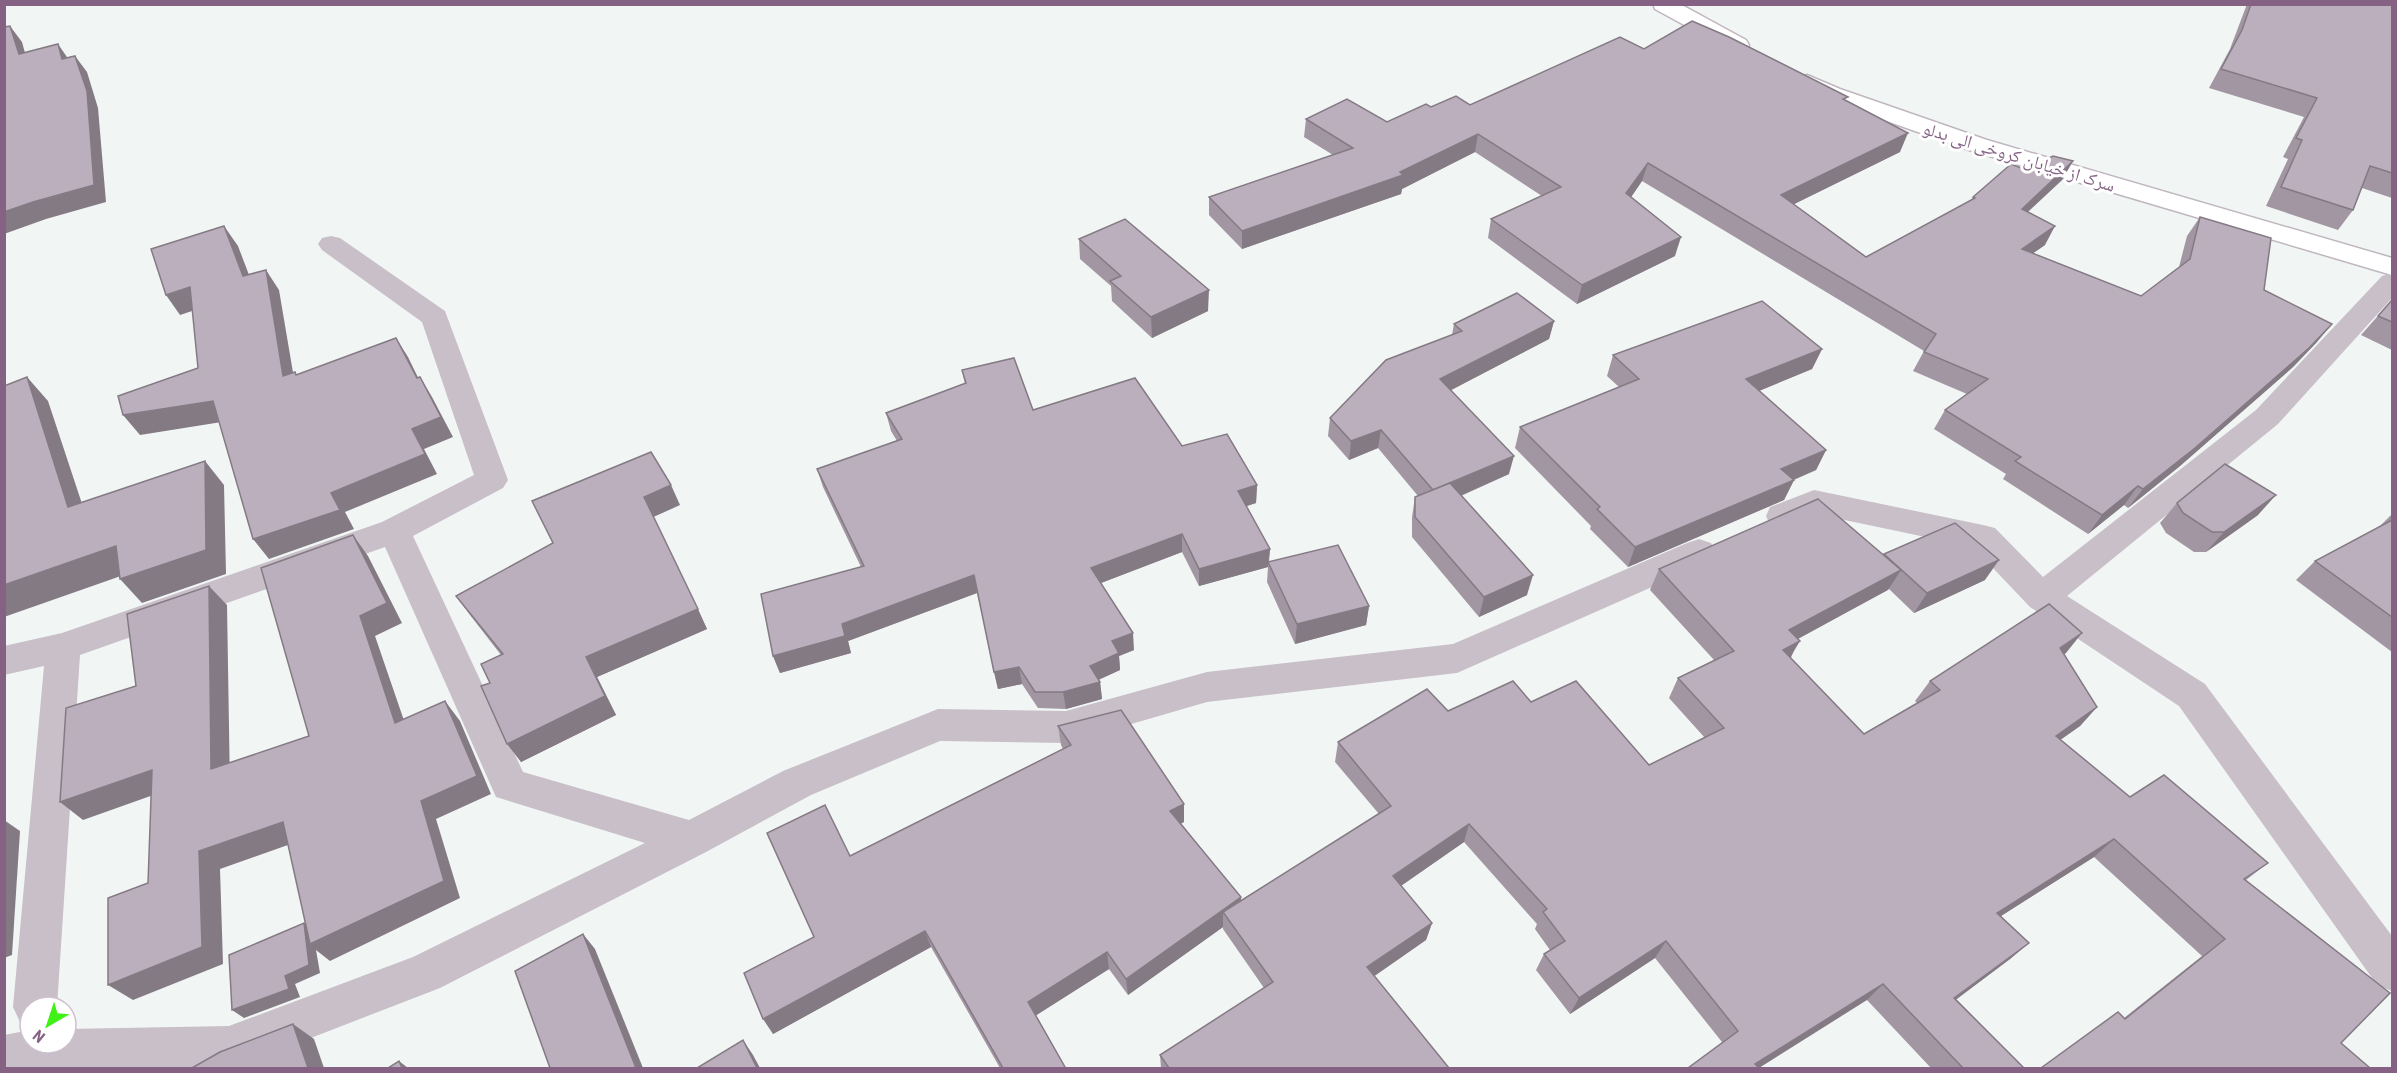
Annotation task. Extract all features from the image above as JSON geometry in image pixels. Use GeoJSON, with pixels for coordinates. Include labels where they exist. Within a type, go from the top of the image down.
{"type":"FeatureCollection","features":[{"type":"Feature","properties":{"kind":"main road"},"geometry":{"type":"LineString","coordinates":[[1663,4],[1761,57]]}},
{"type":"Feature","properties":{"kind":"main road","name":"سرک از خیابان کروخی الی بدلو"},"geometry":{"type":"LineString","coordinates":[[1791,73],[1832,94],[1977,146],[2392,267]]}},
{"type":"Feature","properties":{"kind":"street"},"geometry":{"type":"LineString","coordinates":[[4,661],[63,647],[394,531],[492,480],[435,317],[331,244]]}},
{"type":"Feature","properties":{"kind":"street"},"geometry":{"type":"LineString","coordinates":[[2042,597],[2267,417],[2392,282]]}},
{"type":"Feature","properties":{"kind":"street"},"geometry":{"type":"LineString","coordinates":[[78,1049],[229,1048],[425,973],[692,839],[797,783],[938,725],[1066,727],[1207,687],[1456,658],[1814,502],[1983,537],[2042,597],[2192,695],[2392,970]]}},
{"type":"Feature","properties":{"kind":"street"},"geometry":{"type":"LineString","coordinates":[[394,531],[510,785],[692,839]]}},
{"type":"Feature","properties":{"kind":"street"},"geometry":{"type":"LineString","coordinates":[[36,995],[63,647]]}},
{"type":"Feature","properties":{"kind":"building"},"geometry":{"type":"Polygon","coordinates":[[[2251,4],[2392,4],[2392,173],[2370,166],[2353,210],[2281,187],[2302,140],[2296,138],[2317,98],[2221,69],[2242,30],[2251,4]]]}},
{"type":"Feature","properties":{"kind":"building"},"geometry":{"type":"Polygon","coordinates":[[[1692,21],[1729,37],[1848,97],[1843,99],[1908,133],[1781,195],[1866,257],[1975,198],[1973,197],[2011,164],[2026,170],[2053,156],[2073,161],[2022,209],[2055,226],[2022,249],[2141,296],[2190,259],[2200,217],[2271,238],[2264,290],[2332,324],[2309,348],[2195,448],[2143,489],[2138,486],[2102,515],[2015,461],[2021,457],[1945,410],[1988,379],[1924,352],[1936,334],[1648,163],[1626,193],[1681,237],[1582,285],[1491,219],[1561,187],[1478,134],[1400,172],[1403,175],[1242,231],[1209,197],[1353,148],[1306,119],[1347,99],[1387,122],[1426,104],[1431,107],[1456,96],[1470,105],[1620,37],[1644,49],[1692,21]]]}},
{"type":"Feature","properties":{"kind":"building"},"geometry":{"type":"Polygon","coordinates":[[[10,26],[19,54],[58,44],[62,59],[75,56],[87,91],[94,185],[4,212],[4,27],[10,26]]]}},
{"type":"Feature","properties":{"kind":"building"},"geometry":{"type":"Polygon","coordinates":[[[1125,219],[1209,290],[1151,317],[1110,281],[1121,276],[1079,239],[1125,219]]]}},
{"type":"Feature","properties":{"kind":"building"},"geometry":{"type":"Polygon","coordinates":[[[224,226],[243,276],[266,270],[283,376],[295,372],[296,375],[396,338],[441,417],[412,429],[425,454],[331,493],[340,510],[253,539],[213,401],[123,415],[118,396],[198,368],[190,287],[166,295],[151,249],[224,226]]]}},
{"type":"Feature","properties":{"kind":"building"},"geometry":{"type":"Polygon","coordinates":[[[1517,293],[1554,321],[1440,379],[1514,456],[1433,490],[1381,430],[1351,441],[1330,418],[1386,360],[1462,331],[1454,324],[1517,293]]]}},
{"type":"Feature","properties":{"kind":"building"},"geometry":{"type":"Polygon","coordinates":[[[2392,300],[2392,322],[2378,316],[2392,300]]]}},
{"type":"Feature","properties":{"kind":"building"},"geometry":{"type":"Polygon","coordinates":[[[1762,301],[1822,349],[1746,379],[1826,450],[1781,469],[1794,480],[1635,547],[1597,509],[1600,507],[1520,427],[1639,379],[1613,355],[1762,301]]]}},
{"type":"Feature","properties":{"kind":"building"},"geometry":{"type":"Polygon","coordinates":[[[1014,358],[1033,410],[1135,378],[1182,446],[1227,434],[1257,485],[1238,491],[1270,549],[1199,569],[1182,534],[1091,568],[1133,633],[1112,641],[1119,653],[1090,666],[1100,682],[1063,692],[1035,692],[1019,667],[994,672],[974,575],[842,624],[845,636],[773,656],[761,594],[864,566],[817,469],[902,439],[886,413],[966,383],[962,370],[1014,358]]]}},
{"type":"Feature","properties":{"kind":"building"},"geometry":{"type":"Polygon","coordinates":[[[27,377],[68,507],[205,461],[206,550],[120,579],[116,546],[4,585],[4,386],[27,377]]]}},
{"type":"Feature","properties":{"kind":"building"},"geometry":{"type":"Polygon","coordinates":[[[651,452],[671,485],[644,497],[698,609],[586,657],[605,696],[507,744],[481,686],[490,683],[481,664],[503,654],[456,596],[553,543],[532,501],[651,452]]]}},
{"type":"Feature","properties":{"kind":"building"},"geometry":{"type":"Polygon","coordinates":[[[2225,464],[2276,495],[2224,532],[2212,532],[2183,513],[2177,503],[2225,464]]]}},
{"type":"Feature","properties":{"kind":"building"},"geometry":{"type":"Polygon","coordinates":[[[1450,483],[1533,575],[1484,597],[1415,517],[1415,497],[1450,483]]]}},
{"type":"Feature","properties":{"kind":"building"},"geometry":{"type":"Polygon","coordinates":[[[1818,499],[1901,570],[1789,630],[1800,641],[1783,650],[1864,734],[1940,690],[1930,681],[2049,604],[2082,633],[2060,648],[2097,707],[2056,736],[2130,797],[2164,775],[2268,863],[2244,879],[2390,993],[2341,1043],[2370,1068],[2041,1068],[2118,1012],[2125,1019],[2225,939],[2114,839],[1997,913],[2029,943],[1954,998],[2024,1068],[1963,1068],[1883,984],[1755,1064],[1759,1068],[1688,1068],[1738,1031],[1666,941],[1579,998],[1544,954],[1565,941],[1543,912],[1547,909],[1469,824],[1393,876],[1432,923],[1367,967],[1449,1068],[1169,1068],[1160,1055],[1273,982],[1223,912],[1391,806],[1338,742],[1427,689],[1448,711],[1513,681],[1531,702],[1576,681],[1649,765],[1724,728],[1678,678],[1734,651],[1659,569],[1818,499]]]}},
{"type":"Feature","properties":{"kind":"building"},"geometry":{"type":"Polygon","coordinates":[[[2392,520],[2392,617],[2315,561],[2392,520]]]}},
{"type":"Feature","properties":{"kind":"building"},"geometry":{"type":"Polygon","coordinates":[[[1955,523],[1999,560],[1927,593],[1884,554],[1955,523]]]}},
{"type":"Feature","properties":{"kind":"building"},"geometry":{"type":"Polygon","coordinates":[[[353,535],[387,603],[360,616],[395,723],[445,701],[477,776],[421,801],[444,881],[310,944],[283,822],[199,851],[202,947],[108,985],[108,898],[148,883],[152,770],[60,802],[66,708],[136,686],[127,614],[209,586],[211,769],[309,736],[261,568],[353,535]]]}},
{"type":"Feature","properties":{"kind":"building"},"geometry":{"type":"Polygon","coordinates":[[[1338,545],[1369,606],[1297,624],[1268,562],[1338,545]]]}},
{"type":"Feature","properties":{"kind":"building"},"geometry":{"type":"Polygon","coordinates":[[[1121,710],[1184,804],[1170,811],[1241,897],[1126,979],[1107,952],[1028,1002],[1064,1068],[1003,1068],[925,931],[763,1019],[744,973],[814,937],[767,833],[825,805],[850,856],[1071,745],[1058,726],[1121,710]]]}},
{"type":"Feature","properties":{"kind":"building"},"geometry":{"type":"Polygon","coordinates":[[[304,923],[309,965],[285,976],[289,989],[232,1010],[229,955],[304,923]]]}},
{"type":"Feature","properties":{"kind":"building"},"geometry":{"type":"Polygon","coordinates":[[[583,934],[636,1068],[550,1068],[515,971],[583,934]]]}},
{"type":"Feature","properties":{"kind":"building"},"geometry":{"type":"Polygon","coordinates":[[[293,1024],[308,1068],[192,1068],[220,1052],[293,1024]]]}},
{"type":"Feature","properties":{"kind":"building"},"geometry":{"type":"Polygon","coordinates":[[[743,1040],[757,1068],[697,1068],[743,1040]]]}},
{"type":"Feature","properties":{"kind":"building"},"geometry":{"type":"Polygon","coordinates":[[[399,1061],[402,1068],[388,1068],[399,1061]]]}}]}
